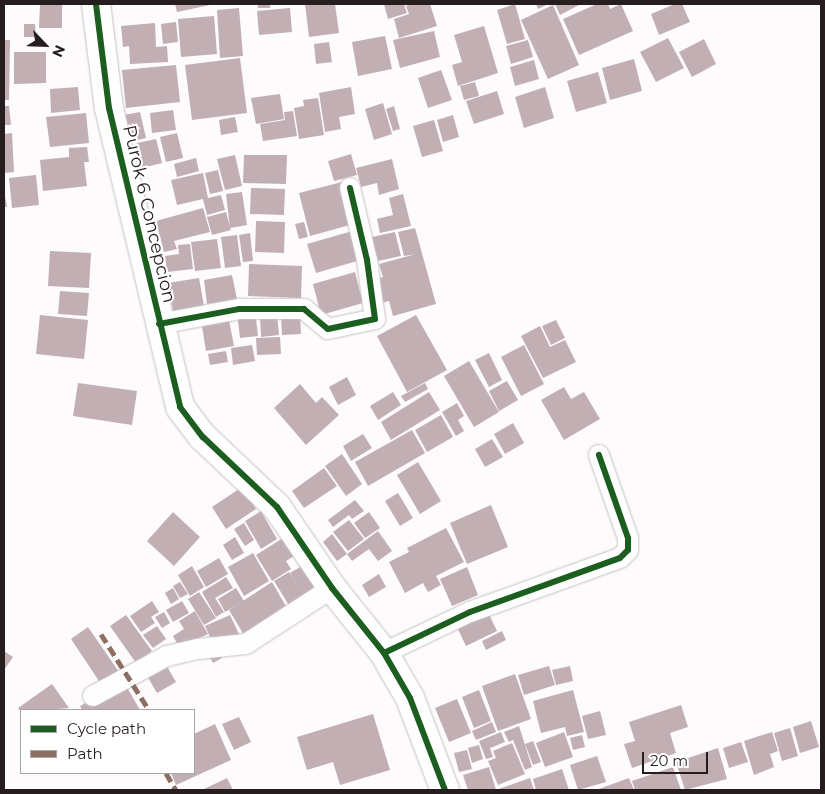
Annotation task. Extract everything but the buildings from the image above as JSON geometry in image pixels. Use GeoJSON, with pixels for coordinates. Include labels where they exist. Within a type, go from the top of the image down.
{"type":"FeatureCollection","features":[{"type":"Feature","properties":{"kind":"street","name":"Purok 6 Concepcion"},"geometry":{"type":"LineString","coordinates":[[96,4],[109,108],[180,407],[203,437],[276,507],[332,588],[384,653],[410,698],[445,790]]}},
{"type":"Feature","properties":{"kind":"street"},"geometry":{"type":"LineString","coordinates":[[159,324],[239,309],[304,309],[328,329],[375,319],[367,260],[350,188]]}},
{"type":"Feature","properties":{"kind":"street"},"geometry":{"type":"LineString","coordinates":[[384,653],[470,612],[620,558],[628,550],[628,538],[600,455]]}},
{"type":"Feature","properties":{"kind":"street"},"geometry":{"type":"LineString","coordinates":[[92,696],[167,656],[198,649],[246,644],[332,588]]}},
{"type":"Feature","properties":{"kind":"marked path"},"geometry":{"type":"LineString","coordinates":[[101,634],[148,709]]}},
{"type":"Feature","properties":{"kind":"marked path"},"geometry":{"type":"LineString","coordinates":[[167,774],[176,790]]}},
{"type":"Feature","properties":{"kind":"cycle path"},"geometry":{"type":"LineString","coordinates":[[96,4],[109,108],[180,407],[203,437],[277,507],[332,588],[384,653],[410,698],[445,790]]}},
{"type":"Feature","properties":{"kind":"cycle path"},"geometry":{"type":"LineString","coordinates":[[159,324],[239,309],[304,309],[328,329],[375,319],[367,260],[350,188]]}},
{"type":"Feature","properties":{"kind":"cycle path"},"geometry":{"type":"LineString","coordinates":[[384,653],[470,612],[620,558],[628,550],[628,538],[599,455]]}}]}
